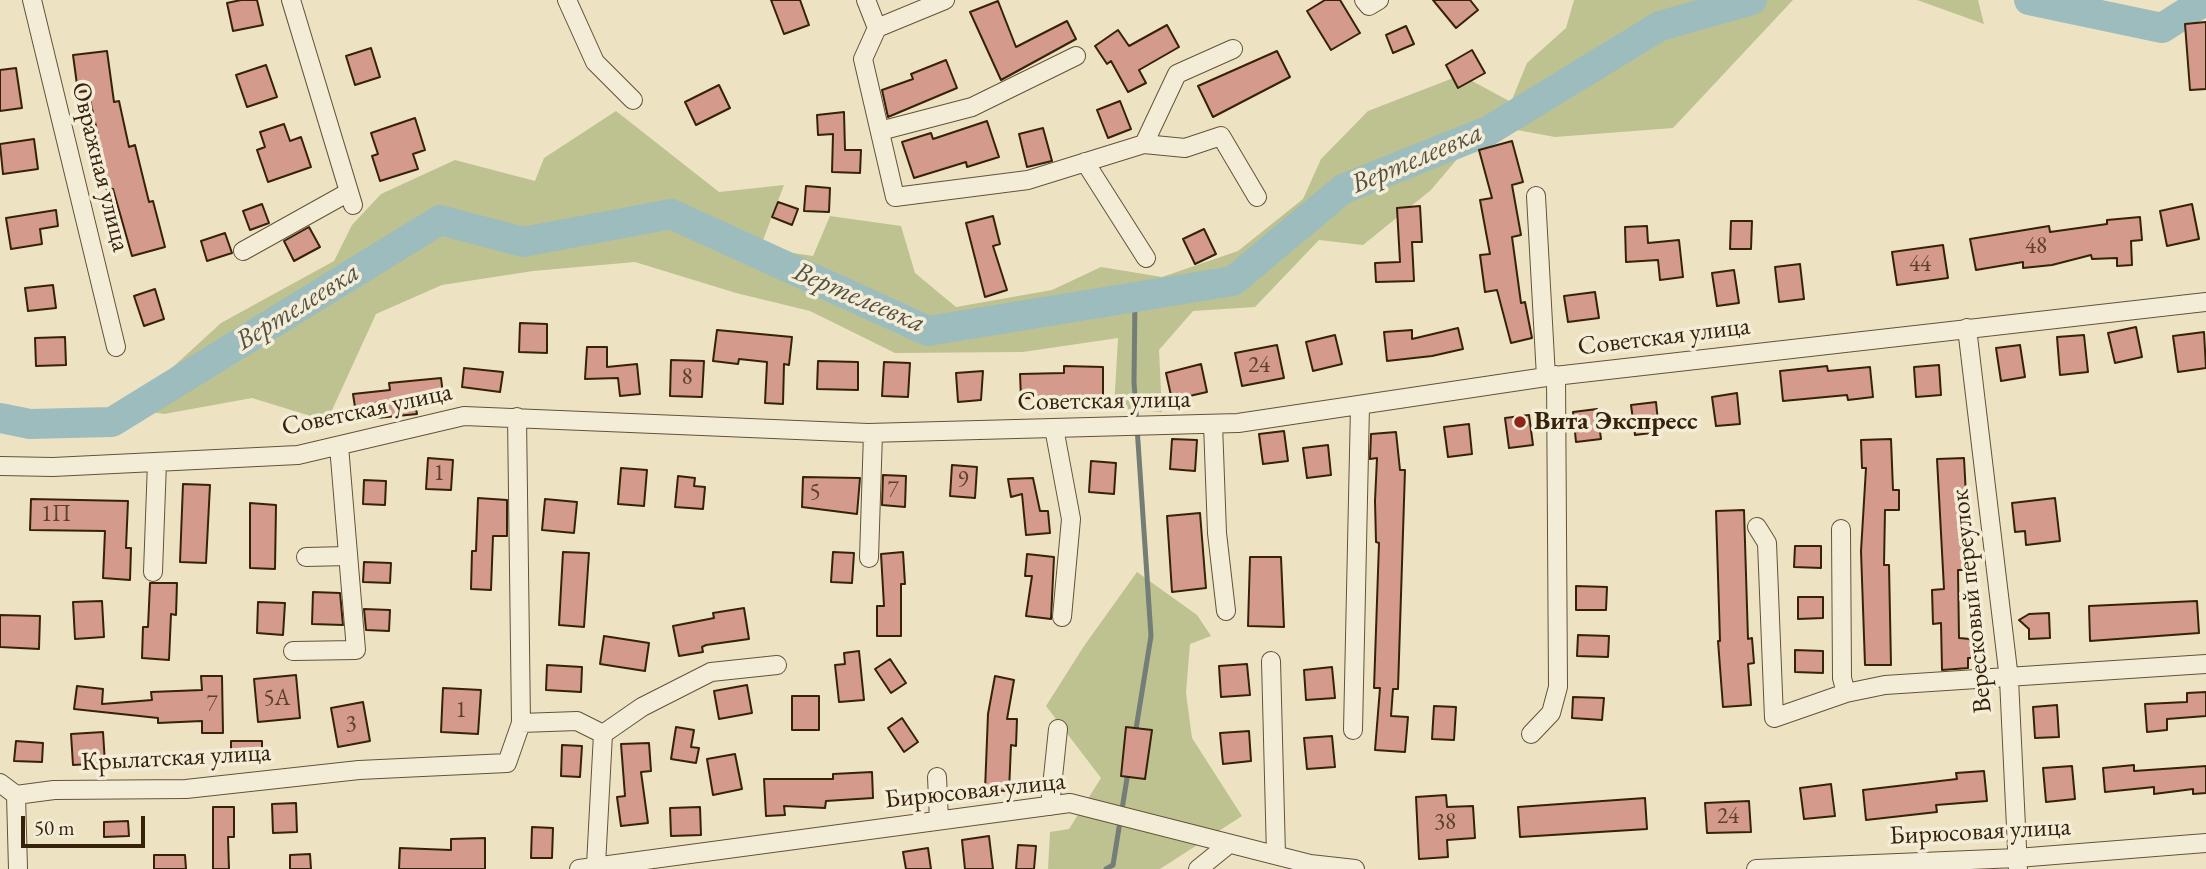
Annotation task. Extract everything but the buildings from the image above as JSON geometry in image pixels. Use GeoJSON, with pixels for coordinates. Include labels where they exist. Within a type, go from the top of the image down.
{"type":"FeatureCollection","features":[{"type":"Feature","properties":{"kind":"street","name":"Овражная улица"},"geometry":{"type":"LineString","coordinates":[[32,0],[116,347]]}},
{"type":"Feature","properties":{"kind":"street"},"geometry":{"type":"LineString","coordinates":[[243,251],[351,199],[290,0]]}},
{"type":"Feature","properties":{"kind":"street"},"geometry":{"type":"LineString","coordinates":[[567,0],[595,62],[633,100]]}},
{"type":"Feature","properties":{"kind":"street"},"geometry":{"type":"LineString","coordinates":[[866,0],[877,28]]}},
{"type":"Feature","properties":{"kind":"street"},"geometry":{"type":"LineString","coordinates":[[945,0],[877,28],[863,59],[895,197],[1028,180],[1143,144],[1185,148],[1221,136],[1257,197]]}},
{"type":"Feature","properties":{"kind":"street"},"geometry":{"type":"LineString","coordinates":[[1364,0],[1369,6],[1379,0]]}},
{"type":"Feature","properties":{"kind":"street"},"geometry":{"type":"LineString","coordinates":[[1143,144],[1177,74],[1233,49]]}},
{"type":"Feature","properties":{"kind":"street"},"geometry":{"type":"LineString","coordinates":[[880,131],[972,107],[1076,56]]}},
{"type":"Feature","properties":{"kind":"street"},"geometry":{"type":"LineString","coordinates":[[1085,162],[1146,258]]}},
{"type":"Feature","properties":{"kind":"street"},"geometry":{"type":"LineString","coordinates":[[1531,734],[1550,713],[1559,687],[1551,376],[1536,196]]}},
{"type":"Feature","properties":{"kind":"street","name":"Советская улица"},"geometry":{"type":"LineString","coordinates":[[0,466],[53,467],[298,455],[464,416],[873,433],[1213,424],[1360,406],[1551,376],[2206,302]]}},
{"type":"Feature","properties":{"kind":"street","name":"Вересковый переулок"},"geometry":{"type":"LineString","coordinates":[[1967,328],[2009,679],[2017,863]]}},
{"type":"Feature","properties":{"kind":"street"},"geometry":{"type":"LineString","coordinates":[[1353,730],[1360,406]]}},
{"type":"Feature","properties":{"kind":"street"},"geometry":{"type":"LineString","coordinates":[[517,417],[521,723],[578,721],[603,734]]}},
{"type":"Feature","properties":{"kind":"street"},"geometry":{"type":"LineString","coordinates":[[1213,424],[1217,533],[1226,611]]}},
{"type":"Feature","properties":{"kind":"street"},"geometry":{"type":"LineString","coordinates":[[1054,428],[1072,520],[1062,617]]}},
{"type":"Feature","properties":{"kind":"street"},"geometry":{"type":"LineString","coordinates":[[869,558],[873,433]]}},
{"type":"Feature","properties":{"kind":"street"},"geometry":{"type":"LineString","coordinates":[[293,651],[356,650],[339,446]]}},
{"type":"Feature","properties":{"kind":"street"},"geometry":{"type":"LineString","coordinates":[[153,572],[157,462]]}},
{"type":"Feature","properties":{"kind":"street"},"geometry":{"type":"LineString","coordinates":[[1757,527],[1767,543],[1774,718],[1846,693],[1885,685],[2009,679],[2206,664]]}},
{"type":"Feature","properties":{"kind":"street"},"geometry":{"type":"LineString","coordinates":[[1841,529],[1842,678],[1846,693]]}},
{"type":"Feature","properties":{"kind":"street"},"geometry":{"type":"LineString","coordinates":[[306,557],[348,556]]}},
{"type":"Feature","properties":{"kind":"street"},"geometry":{"type":"LineString","coordinates":[[1271,661],[1276,855]]}},
{"type":"Feature","properties":{"kind":"street"},"geometry":{"type":"LineString","coordinates":[[588,867],[603,734],[642,707],[711,672],[776,665]]}},
{"type":"Feature","properties":{"kind":"street","name":"Крылатская улица"},"geometry":{"type":"LineString","coordinates":[[16,795],[54,790],[186,789],[359,769],[507,763],[521,723]]}},
{"type":"Feature","properties":{"kind":"street"},"geometry":{"type":"LineString","coordinates":[[1050,806],[1058,729]]}},
{"type":"Feature","properties":{"kind":"street"},"geometry":{"type":"LineString","coordinates":[[937,777],[939,820]]}},
{"type":"Feature","properties":{"kind":"street"},"geometry":{"type":"LineString","coordinates":[[0,783],[16,795],[18,869]]}},
{"type":"Feature","properties":{"kind":"street","name":"Бирюсовая улица"},"geometry":{"type":"LineString","coordinates":[[588,867],[1070,803],[1328,868],[1355,869]]}},
{"type":"Feature","properties":{"kind":"street","name":"Бирюсовая улица"},"geometry":{"type":"LineString","coordinates":[[1756,869],[2017,863],[2206,843]]}},
{"type":"Feature","properties":{"kind":"street"},"geometry":{"type":"LineString","coordinates":[[1198,869],[1229,844]]}},
{"type":"Feature","properties":{"kind":"green space"},"geometry":{"type":"Polygon","coordinates":[[[1574,0],[1793,0],[1673,128],[1555,137],[1506,128],[1464,151],[1431,190],[1363,245],[1319,240],[1255,307],[1193,311],[1159,350],[1162,412],[1114,408],[1118,338],[1023,352],[895,353],[810,311],[736,293],[635,262],[533,271],[442,285],[376,314],[327,421],[252,398],[164,414],[146,411],[150,388],[221,323],[334,261],[352,225],[381,194],[455,160],[535,181],[544,158],[616,111],[719,192],[784,185],[760,248],[813,256],[830,216],[901,226],[915,273],[956,307],[1052,290],[1101,267],[1162,277],[1238,251],[1303,199],[1321,159],[1368,111],[1461,75],[1511,102],[1527,63],[1566,28],[1574,0]]]}},
{"type":"Feature","properties":{"kind":"green space"},"geometry":{"type":"Polygon","coordinates":[[[1917,0],[1978,0],[1984,24],[1917,0]]]}},
{"type":"Feature","properties":{"kind":"green space"},"geometry":{"type":"Polygon","coordinates":[[[1137,572],[1197,615],[1211,636],[1190,644],[1186,693],[1192,738],[1242,816],[1160,869],[1048,869],[1050,832],[1069,829],[1101,778],[1046,706],[1084,646],[1137,572]]]}},
{"type":"Feature","properties":{"kind":"waterway","name":"Вертелеевка"},"geometry":{"type":"LineString","coordinates":[[0,418],[30,424],[112,422],[440,220],[523,242],[671,214],[928,331],[1233,281],[1343,189],[1488,131],[1660,26],[1752,0]]}},
{"type":"Feature","properties":{"kind":"waterway","name":"Вертелеевка"},"geometry":{"type":"LineString","coordinates":[[2029,0],[2162,28],[2206,0]]}},
{"type":"Feature","properties":{"kind":"waterway"},"geometry":{"type":"LineString","coordinates":[[1135,297],[1134,382],[1151,636],[1135,735]]}},
{"type":"Feature","properties":{"kind":"waterway"},"geometry":{"type":"LineString","coordinates":[[1106,869],[1113,865],[1128,772]]}},
{"type":"Feature","properties":{"kind":"place","name":"Вита Экспресс"},"geometry":{"type":"Point","coordinates":[1520,422]}}]}
